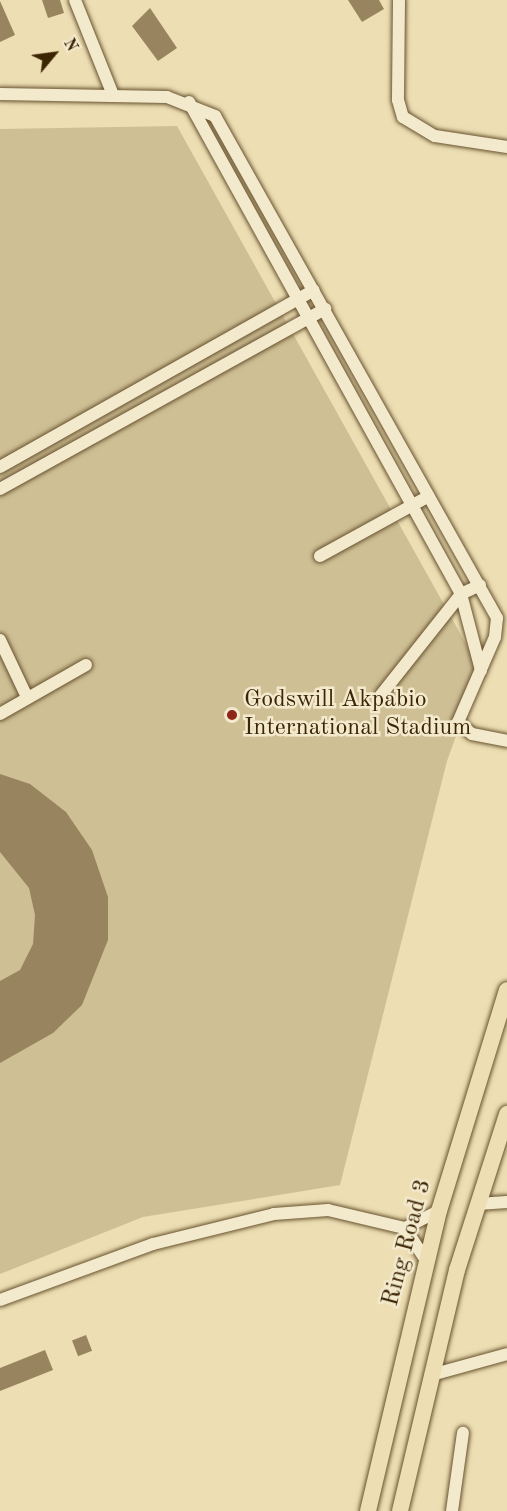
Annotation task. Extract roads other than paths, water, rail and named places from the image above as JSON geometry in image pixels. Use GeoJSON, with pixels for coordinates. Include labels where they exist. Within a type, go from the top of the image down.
{"type":"FeatureCollection","features":[{"type":"Feature","properties":{"kind":"main road","name":"Ring Road 3"},"geometry":{"type":"LineString","coordinates":[[368,1511],[439,1211],[507,990]]}},
{"type":"Feature","properties":{"kind":"main road"},"geometry":{"type":"LineString","coordinates":[[400,1511],[430,1375],[478,1204],[507,1114]]}},
{"type":"Feature","properties":{"kind":"street"},"geometry":{"type":"LineString","coordinates":[[75,0],[113,95]]}},
{"type":"Feature","properties":{"kind":"street"},"geometry":{"type":"LineString","coordinates":[[399,0],[398,100],[403,117],[435,136],[507,147]]}},
{"type":"Feature","properties":{"kind":"street"},"geometry":{"type":"LineString","coordinates":[[0,94],[113,95],[189,102],[215,116],[497,618],[481,670],[458,722],[472,734],[507,741]]}},
{"type":"Feature","properties":{"kind":"street"},"geometry":{"type":"LineString","coordinates":[[189,102],[307,320],[461,594],[481,670]]}},
{"type":"Feature","properties":{"kind":"street"},"geometry":{"type":"LineString","coordinates":[[0,466],[314,291]]}},
{"type":"Feature","properties":{"kind":"street"},"geometry":{"type":"LineString","coordinates":[[0,489],[325,309]]}},
{"type":"Feature","properties":{"kind":"street"},"geometry":{"type":"LineString","coordinates":[[320,556],[429,496]]}},
{"type":"Feature","properties":{"kind":"street"},"geometry":{"type":"LineString","coordinates":[[381,695],[461,594],[480,585]]}},
{"type":"Feature","properties":{"kind":"street"},"geometry":{"type":"LineString","coordinates":[[0,640],[27,697]]}},
{"type":"Feature","properties":{"kind":"street"},"geometry":{"type":"LineString","coordinates":[[0,714],[86,665]]}},
{"type":"Feature","properties":{"kind":"street"},"geometry":{"type":"LineString","coordinates":[[478,1204],[507,1202]]}},
{"type":"Feature","properties":{"kind":"street"},"geometry":{"type":"LineString","coordinates":[[0,1300],[153,1244],[274,1214],[327,1210],[405,1228],[439,1211]]}},
{"type":"Feature","properties":{"kind":"street"},"geometry":{"type":"LineString","coordinates":[[405,1228],[426,1260]]}},
{"type":"Feature","properties":{"kind":"street"},"geometry":{"type":"LineString","coordinates":[[430,1375],[507,1354]]}},
{"type":"Feature","properties":{"kind":"street"},"geometry":{"type":"LineString","coordinates":[[452,1511],[463,1433]]}},
{"type":"Feature","properties":{"kind":"place","name":"Godswill Akpabio International Stadium"},"geometry":{"type":"Point","coordinates":[232,715]}}]}
